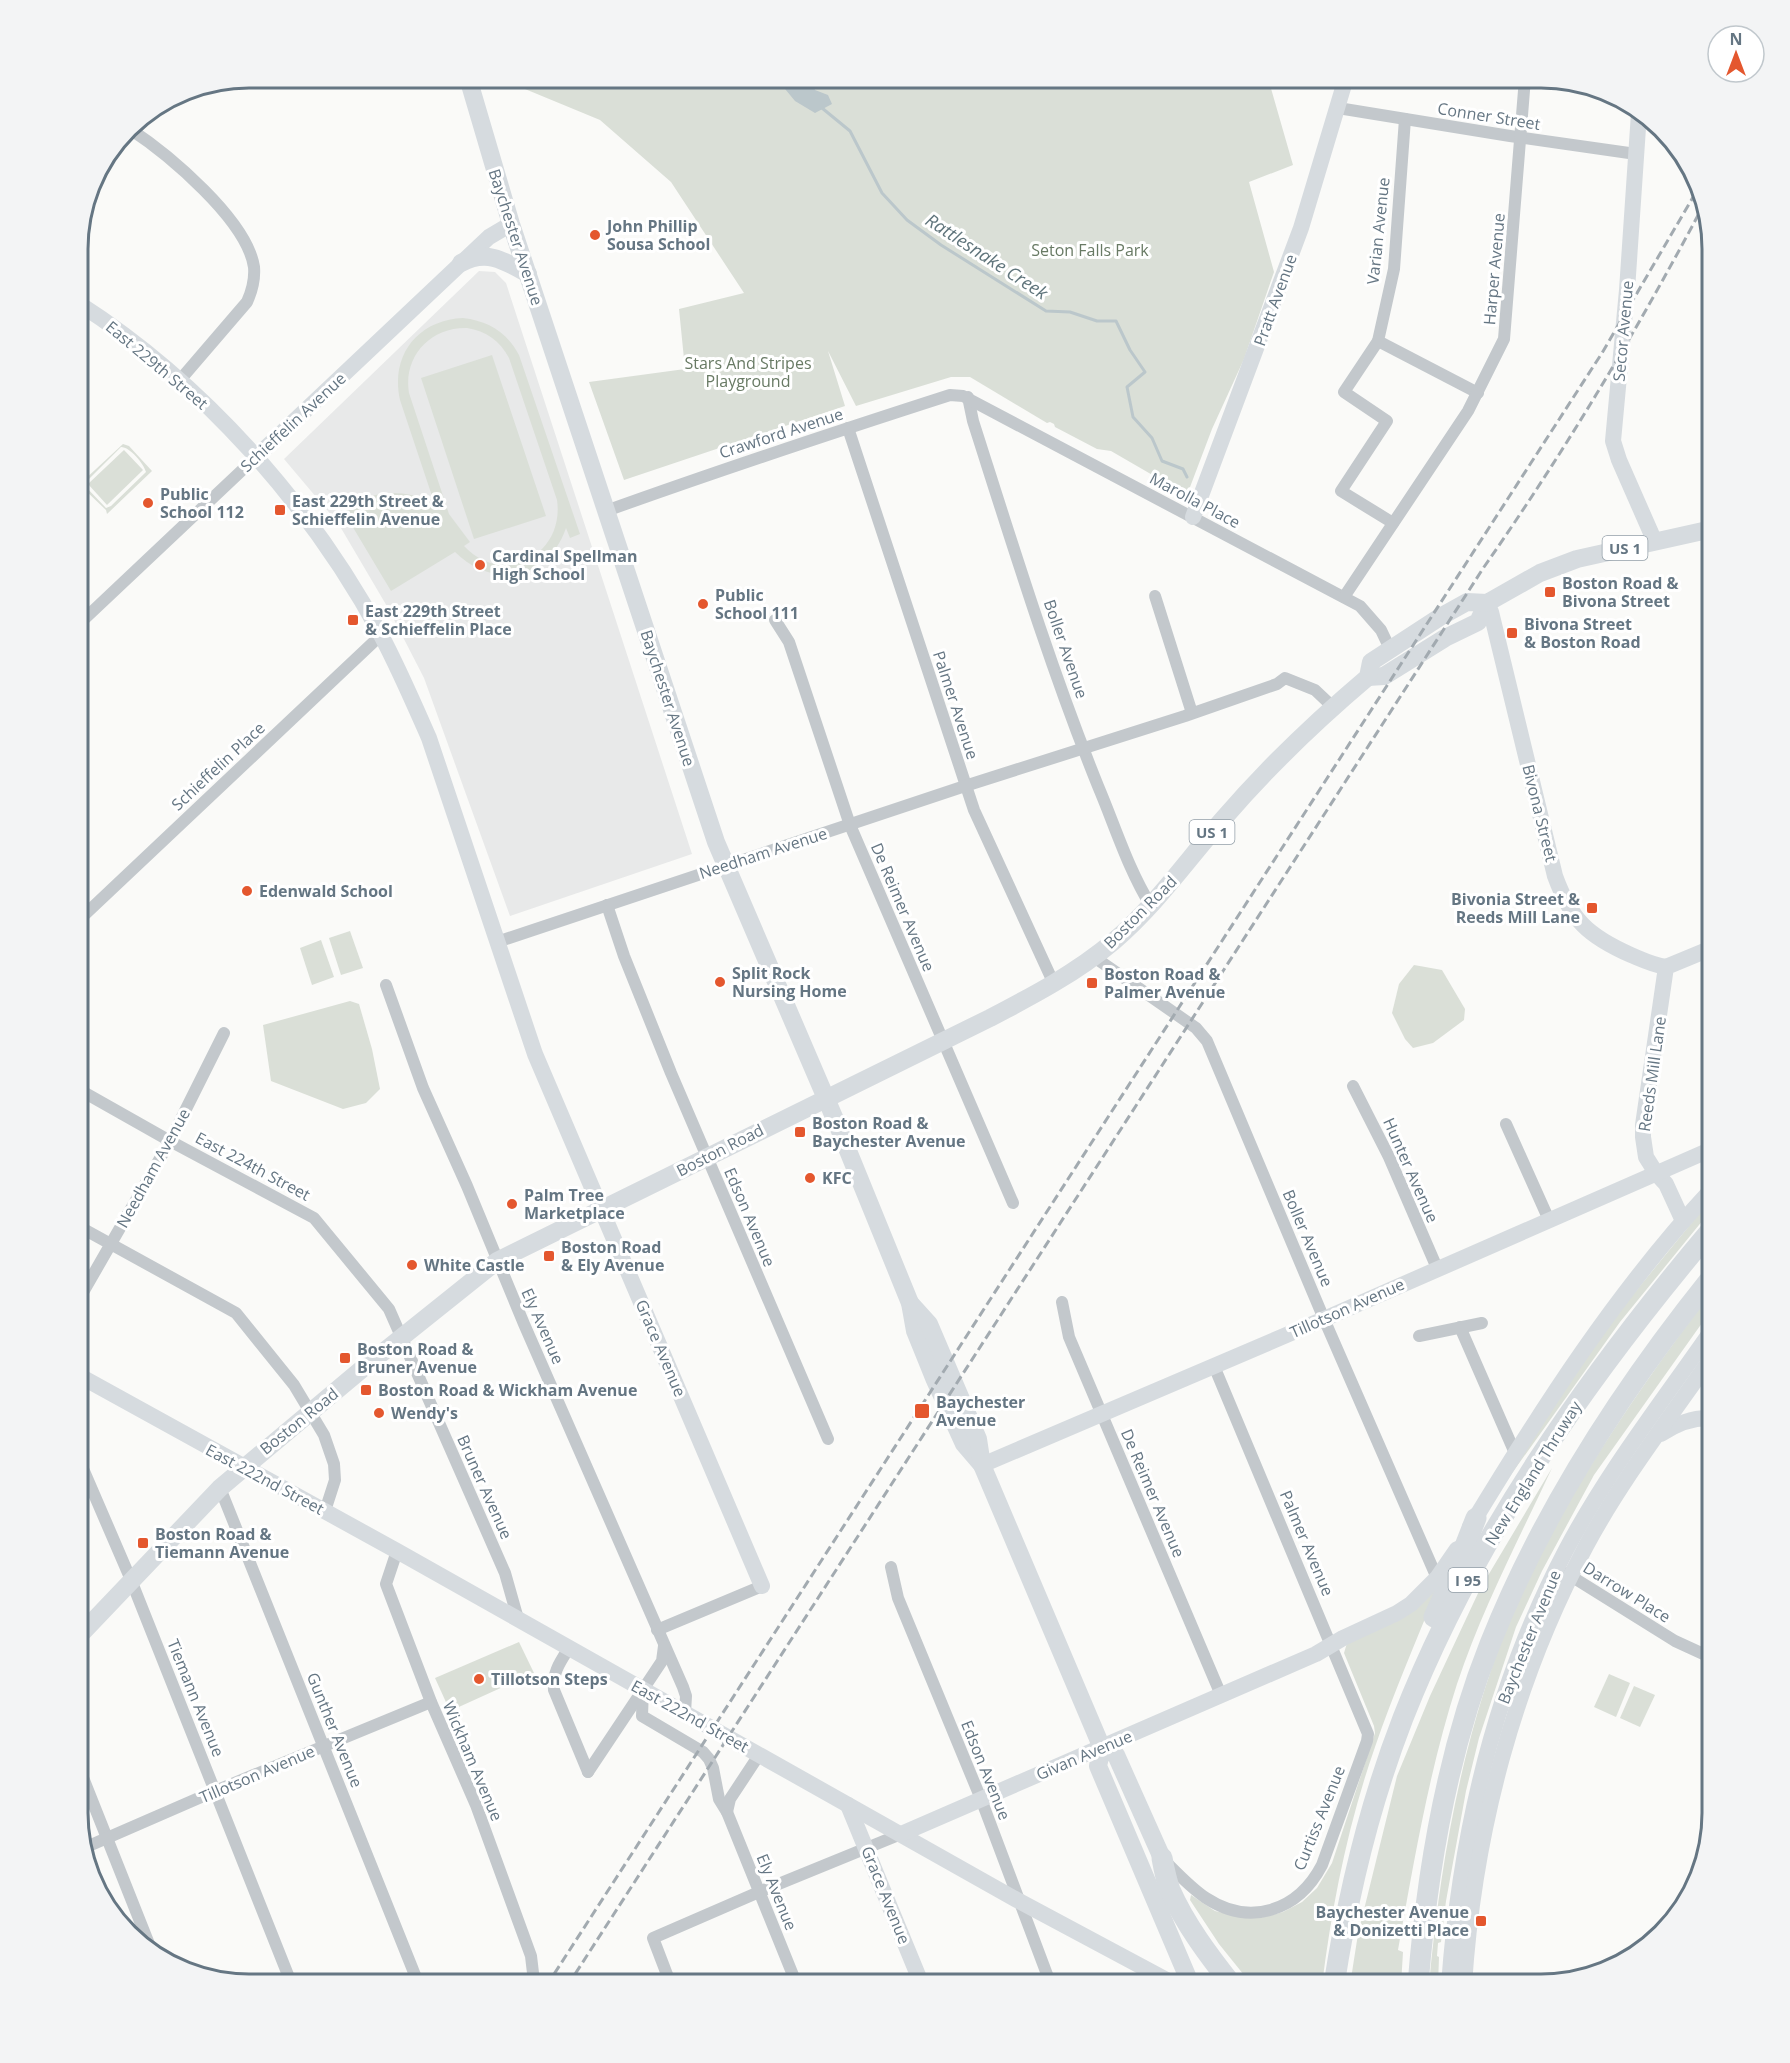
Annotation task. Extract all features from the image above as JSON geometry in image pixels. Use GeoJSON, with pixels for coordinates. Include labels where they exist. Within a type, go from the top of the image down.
{"type":"FeatureCollection","features":[{"type":"Feature","properties":{"kind":"highway","name":"New England Thruway"},"geometry":{"type":"LineString","coordinates":[[1336,1974],[1354,1879],[1385,1770],[1403,1718],[1441,1632],[1503,1518],[1554,1437],[1664,1286],[1702,1241]]}},
{"type":"Feature","properties":{"kind":"highway","name":"I 95"},"geometry":{"type":"LineString","coordinates":[[1420,1974],[1427,1898],[1445,1795],[1461,1732],[1490,1644],[1527,1558],[1573,1474],[1634,1381],[1702,1289]]}},
{"type":"Feature","properties":{"kind":"highway"},"geometry":{"type":"LineString","coordinates":[[1385,1770],[1391,1726],[1476,1518]]}},
{"type":"Feature","properties":{"kind":"highway"},"geometry":{"type":"LineString","coordinates":[[1162,1858],[1169,1888],[1178,1905],[1204,1949],[1223,1974]]}},
{"type":"Feature","properties":{"kind":"main road","name":"Baychester Avenue"},"geometry":{"type":"LineString","coordinates":[[471,89],[511,224],[725,866],[910,1303],[915,1330],[934,1378],[964,1444],[982,1465],[1102,1748],[1098,1766],[1186,1974]]}},
{"type":"Feature","properties":{"kind":"main road"},"geometry":{"type":"LineString","coordinates":[[461,263],[468,259],[482,257],[497,258],[528,274]]}},
{"type":"Feature","properties":{"kind":"main road","name":"Boston Road"},"geometry":{"type":"LineString","coordinates":[[1368,677],[1371,662],[1467,602],[1487,603],[1557,565],[1702,531]]}},
{"type":"Feature","properties":{"kind":"main road","name":"Boston Road"},"geometry":{"type":"LineString","coordinates":[[88,1626],[220,1488],[243,1467],[497,1261],[826,1100],[1054,984],[1094,957],[1150,906],[1224,818],[1269,769],[1333,707],[1368,677],[1384,676],[1445,638],[1478,622],[1487,603]]}},
{"type":"Feature","properties":{"kind":"main road","name":"Baychester Avenue"},"geometry":{"type":"LineString","coordinates":[[1102,1748],[1116,1755],[1162,1858]]}},
{"type":"Feature","properties":{"kind":"street","name":"Pratt Avenue"},"geometry":{"type":"LineString","coordinates":[[1193,518],[1301,228],[1338,108],[1341,89]]}},
{"type":"Feature","properties":{"kind":"street","name":"Harper Avenue"},"geometry":{"type":"LineString","coordinates":[[1344,597],[1468,411],[1500,350],[1506,329],[1524,89]]}},
{"type":"Feature","properties":{"kind":"street","name":"Conner Street"},"geometry":{"type":"LineString","coordinates":[[1338,108],[1636,154]]}},
{"type":"Feature","properties":{"kind":"street","name":"Varian Avenue"},"geometry":{"type":"LineString","coordinates":[[1378,341],[1394,269],[1405,119]]}},
{"type":"Feature","properties":{"kind":"street","name":"Secor Avenue"},"geometry":{"type":"LineString","coordinates":[[1638,122],[1627,290],[1613,441],[1655,542]]}},
{"type":"Feature","properties":{"kind":"street"},"geometry":{"type":"LineString","coordinates":[[138,135],[176,162],[201,187],[230,221],[246,245],[254,266],[252,291],[247,302],[180,380]]}},
{"type":"Feature","properties":{"kind":"street","name":"Schieffelin Avenue"},"geometry":{"type":"LineString","coordinates":[[89,614],[492,234],[511,224]]}},
{"type":"Feature","properties":{"kind":"street","name":"East 229th Street"},"geometry":{"type":"LineString","coordinates":[[89,316],[180,380],[207,405],[303,515],[381,635]]}},
{"type":"Feature","properties":{"kind":"street"},"geometry":{"type":"LineString","coordinates":[[1393,523],[1341,491],[1387,421],[1344,392],[1378,341],[1478,393]]}},
{"type":"Feature","properties":{"kind":"street","name":"Crawford Avenue"},"geometry":{"type":"LineString","coordinates":[[606,511],[710,473],[950,395],[968,397]]}},
{"type":"Feature","properties":{"kind":"street","name":"Marolla Place"},"geometry":{"type":"LineString","coordinates":[[968,397],[1360,606],[1373,619],[1390,649]]}},
{"type":"Feature","properties":{"kind":"street","name":"Boller Avenue"},"geometry":{"type":"LineString","coordinates":[[968,397],[973,421],[1020,568],[1083,749],[1128,864],[1150,906]]}},
{"type":"Feature","properties":{"kind":"street","name":"Palmer Avenue"},"geometry":{"type":"LineString","coordinates":[[848,428],[965,786],[1054,984]]}},
{"type":"Feature","properties":{"kind":"street"},"geometry":{"type":"LineString","coordinates":[[1155,596],[1192,713]]}},
{"type":"Feature","properties":{"kind":"street","name":"Bivona Street"},"geometry":{"type":"LineString","coordinates":[[1487,603],[1555,876],[1567,904],[1574,915],[1594,935],[1610,946],[1666,968]]}},
{"type":"Feature","properties":{"kind":"street","name":"De Reimer Avenue"},"geometry":{"type":"LineString","coordinates":[[775,620],[789,642],[849,825],[1013,1203]]}},
{"type":"Feature","properties":{"kind":"street"},"geometry":{"type":"LineString","coordinates":[[381,635],[429,738],[497,942]]}},
{"type":"Feature","properties":{"kind":"street","name":"Schieffelin Place"},"geometry":{"type":"LineString","coordinates":[[89,911],[381,635]]}},
{"type":"Feature","properties":{"kind":"street","name":"Needham Avenue"},"geometry":{"type":"LineString","coordinates":[[497,942],[1192,713],[1276,684],[1285,678],[1315,690],[1333,707]]}},
{"type":"Feature","properties":{"kind":"street","name":"Edson Avenue"},"geometry":{"type":"LineString","coordinates":[[607,905],[624,956],[707,1157],[828,1439]]}},
{"type":"Feature","properties":{"kind":"street","name":"Grace Avenue"},"geometry":{"type":"LineString","coordinates":[[497,942],[535,1054],[762,1586]]}},
{"type":"Feature","properties":{"kind":"street"},"geometry":{"type":"LineString","coordinates":[[1666,968],[1702,952]]}},
{"type":"Feature","properties":{"kind":"street","name":"Boller Avenue"},"geometry":{"type":"LineString","coordinates":[[1094,957],[1196,1028],[1207,1041],[1324,1319],[1437,1578]]}},
{"type":"Feature","properties":{"kind":"street","name":"Reeds Mill Lane"},"geometry":{"type":"LineString","coordinates":[[1666,968],[1643,1125],[1644,1147],[1646,1156],[1666,1184],[1683,1221]]}},
{"type":"Feature","properties":{"kind":"street","name":"Ely Avenue"},"geometry":{"type":"LineString","coordinates":[[387,984],[423,1088],[686,1696],[685,1713]]}},
{"type":"Feature","properties":{"kind":"street","name":"Needham Avenue"},"geometry":{"type":"LineString","coordinates":[[88,1283],[170,1141],[224,1034]]}},
{"type":"Feature","properties":{"kind":"street","name":"Hunter Avenue"},"geometry":{"type":"LineString","coordinates":[[1353,1086],[1389,1156],[1437,1268]]}},
{"type":"Feature","properties":{"kind":"street","name":"East 224th Street"},"geometry":{"type":"LineString","coordinates":[[88,1095],[314,1218],[389,1309],[401,1337]]}},
{"type":"Feature","properties":{"kind":"street"},"geometry":{"type":"LineString","coordinates":[[1506,1124],[1549,1220]]}},
{"type":"Feature","properties":{"kind":"street","name":"Tillotson Avenue"},"geometry":{"type":"LineString","coordinates":[[982,1465],[1324,1319],[1702,1153]]}},
{"type":"Feature","properties":{"kind":"street","name":"New England Thruway"},"geometry":{"type":"LineString","coordinates":[[1476,1518],[1515,1453],[1581,1354],[1621,1298],[1702,1200]]}},
{"type":"Feature","properties":{"kind":"street"},"geometry":{"type":"LineString","coordinates":[[88,1232],[236,1313],[294,1385],[324,1435],[334,1464],[335,1480],[325,1511]]}},
{"type":"Feature","properties":{"kind":"street","name":"De Reimer Avenue"},"geometry":{"type":"LineString","coordinates":[[1062,1302],[1069,1336],[1221,1695]]}},
{"type":"Feature","properties":{"kind":"street"},"geometry":{"type":"LineString","coordinates":[[1419,1336],[1482,1323]]}},
{"type":"Feature","properties":{"kind":"street"},"geometry":{"type":"LineString","coordinates":[[1460,1328],[1515,1453]]}},
{"type":"Feature","properties":{"kind":"street","name":"Bruner Avenue"},"geometry":{"type":"LineString","coordinates":[[401,1337],[505,1573],[518,1619]]}},
{"type":"Feature","properties":{"kind":"street","name":"Palmer Avenue"},"geometry":{"type":"LineString","coordinates":[[1214,1366],[1368,1734]]}},
{"type":"Feature","properties":{"kind":"street","name":"Baychester Avenue"},"geometry":{"type":"LineString","coordinates":[[1465,1974],[1479,1863],[1498,1771],[1519,1700],[1564,1572],[1606,1482],[1702,1369]]}},
{"type":"Feature","properties":{"kind":"street","name":"Baychester Avenue"},"geometry":{"type":"LineString","coordinates":[[1450,1974],[1460,1882],[1481,1773],[1514,1668],[1534,1617],[1702,1371]]}},
{"type":"Feature","properties":{"kind":"street","name":"East 222nd Street"},"geometry":{"type":"LineString","coordinates":[[88,1381],[397,1551],[1017,1900],[1155,1974]]}},
{"type":"Feature","properties":{"kind":"street"},"geometry":{"type":"LineString","coordinates":[[1655,1438],[1677,1424],[1702,1418]]}},
{"type":"Feature","properties":{"kind":"street","name":"Tiemann Avenue"},"geometry":{"type":"LineString","coordinates":[[88,1481],[131,1580],[288,1974]]}},
{"type":"Feature","properties":{"kind":"street","name":"Gunther Avenue"},"geometry":{"type":"LineString","coordinates":[[220,1488],[415,1974]]}},
{"type":"Feature","properties":{"kind":"street","name":"Givan Avenue"},"geometry":{"type":"LineString","coordinates":[[666,1974],[653,1938],[1102,1748],[1316,1654],[1397,1613],[1411,1604],[1437,1578],[1476,1518]]}},
{"type":"Feature","properties":{"kind":"street","name":"Wickham Avenue"},"geometry":{"type":"LineString","coordinates":[[397,1551],[386,1584],[431,1702],[476,1805],[531,1956],[533,1974]]}},
{"type":"Feature","properties":{"kind":"street","name":"Edson Avenue"},"geometry":{"type":"LineString","coordinates":[[891,1568],[898,1598],[981,1799],[1047,1974]]}},
{"type":"Feature","properties":{"kind":"street","name":"Darrow Place"},"geometry":{"type":"LineString","coordinates":[[1564,1572],[1674,1641],[1702,1654]]}},
{"type":"Feature","properties":{"kind":"street"},"geometry":{"type":"LineString","coordinates":[[657,1630],[762,1586]]}},
{"type":"Feature","properties":{"kind":"street"},"geometry":{"type":"LineString","coordinates":[[569,1648],[558,1665],[553,1679],[554,1689],[588,1772],[662,1661],[664,1643]]}},
{"type":"Feature","properties":{"kind":"street","name":"Ely Avenue"},"geometry":{"type":"LineString","coordinates":[[642,1689],[642,1716],[696,1746],[709,1759],[720,1799],[793,1974]]}},
{"type":"Feature","properties":{"kind":"street","name":"Tillotson Avenue"},"geometry":{"type":"LineString","coordinates":[[92,1845],[431,1702]]}},
{"type":"Feature","properties":{"kind":"street","name":"Curtiss Avenue"},"geometry":{"type":"LineString","coordinates":[[1162,1858],[1195,1890],[1221,1906],[1241,1913],[1254,1914],[1285,1904],[1311,1884],[1322,1865],[1368,1734]]}},
{"type":"Feature","properties":{"kind":"street"},"geometry":{"type":"LineString","coordinates":[[727,1812],[730,1799],[759,1755]]}},
{"type":"Feature","properties":{"kind":"street"},"geometry":{"type":"LineString","coordinates":[[88,1789],[147,1937]]}},
{"type":"Feature","properties":{"kind":"street","name":"Grace Avenue"},"geometry":{"type":"LineString","coordinates":[[848,1805],[918,1974]]}},
{"type":"Feature","properties":{"kind":"shaded area"},"geometry":{"type":"Polygon","coordinates":[[[785,89],[815,89],[828,95],[832,104],[815,113],[795,101],[785,89]]]}},
{"type":"Feature","properties":{"kind":"shaded area","name":"Cardinal Spellman High School"},"geometry":{"type":"Polygon","coordinates":[[[479,271],[495,272],[506,283],[692,854],[510,916],[424,678],[388,608],[338,523],[284,459],[479,271]]]}},
{"type":"Feature","properties":{"kind":"green space","name":"Seton Falls Park"},"geometry":{"type":"Polygon","coordinates":[[[525,89],[1271,89],[1293,165],[1249,182],[1274,272],[1244,359],[1212,429],[1187,495],[1111,451],[1097,449],[1055,427],[1054,424],[1047,423],[970,377],[951,377],[856,406],[828,351],[845,406],[624,480],[589,382],[685,369],[679,309],[744,293],[671,182],[600,120],[525,89]]]}},
{"type":"Feature","properties":{"kind":"green space"},"geometry":{"type":"Polygon","coordinates":[[[463,318],[489,325],[509,340],[519,355],[580,534],[570,538],[566,528],[558,546],[546,559],[533,569],[518,574],[502,575],[485,571],[470,564],[455,552],[391,591],[342,509],[365,498],[387,493],[409,495],[434,502],[400,400],[399,368],[411,343],[421,333],[447,320],[463,318]],[[467,328],[441,333],[422,347],[410,368],[409,393],[449,514],[470,542],[464,546],[480,558],[496,564],[513,564],[528,559],[541,550],[551,536],[557,519],[557,500],[509,358],[492,338],[467,328]]]}},
{"type":"Feature","properties":{"kind":"green space"},"geometry":{"type":"Polygon","coordinates":[[[492,355],[546,516],[474,539],[421,378],[492,355]]]}},
{"type":"Feature","properties":{"kind":"green space"},"geometry":{"type":"Polygon","coordinates":[[[123,444],[129,446],[152,471],[107,514],[106,510],[89,494],[89,490],[106,508],[111,506],[146,472],[136,456],[121,447],[89,479],[89,476],[123,444]]]}},
{"type":"Feature","properties":{"kind":"green space"},"geometry":{"type":"Polygon","coordinates":[[[124,450],[143,470],[107,505],[89,483],[124,450]]]}},
{"type":"Feature","properties":{"kind":"green space"},"geometry":{"type":"Polygon","coordinates":[[[350,931],[363,968],[341,975],[329,938],[350,931]]]}},
{"type":"Feature","properties":{"kind":"green space"},"geometry":{"type":"Polygon","coordinates":[[[321,940],[334,977],[312,985],[300,948],[321,940]]]}},
{"type":"Feature","properties":{"kind":"green space"},"geometry":{"type":"Polygon","coordinates":[[[1414,965],[1442,970],[1465,1009],[1464,1020],[1433,1043],[1413,1048],[1405,1039],[1392,1013],[1399,984],[1414,965]]]}},
{"type":"Feature","properties":{"kind":"green space"},"geometry":{"type":"Polygon","coordinates":[[[350,1001],[359,1004],[372,1049],[380,1089],[366,1103],[343,1109],[271,1081],[263,1025],[350,1001]]]}},
{"type":"Feature","properties":{"kind":"green space"},"geometry":{"type":"Polygon","coordinates":[[[1702,1210],[1702,1221],[1620,1322],[1505,1483],[1529,1442],[1613,1319],[1702,1210]]]}},
{"type":"Feature","properties":{"kind":"green space"},"geometry":{"type":"Polygon","coordinates":[[[1702,1305],[1702,1323],[1594,1475],[1542,1571],[1516,1627],[1479,1738],[1466,1791],[1441,1942],[1438,1943],[1438,1974],[1430,1974],[1440,1887],[1458,1790],[1469,1742],[1499,1648],[1532,1570],[1574,1493],[1645,1383],[1702,1305]]]}},
{"type":"Feature","properties":{"kind":"green space"},"geometry":{"type":"Polygon","coordinates":[[[1552,1468],[1478,1629],[1447,1717],[1423,1816],[1398,1950],[1403,1952],[1402,1974],[1352,1974],[1358,1934],[1397,1776],[1430,1696],[1480,1589],[1552,1468]]]}},
{"type":"Feature","properties":{"kind":"green space"},"geometry":{"type":"Polygon","coordinates":[[[1437,1589],[1365,1776],[1336,1895],[1324,1974],[1243,1974],[1219,1944],[1190,1900],[1191,1895],[1215,1911],[1241,1917],[1260,1918],[1283,1912],[1302,1902],[1317,1888],[1332,1863],[1375,1733],[1344,1653],[1347,1643],[1437,1589]]]}},
{"type":"Feature","properties":{"kind":"green space"},"geometry":{"type":"Polygon","coordinates":[[[519,1642],[534,1673],[450,1711],[435,1678],[519,1642]]]}},
{"type":"Feature","properties":{"kind":"green space"},"geometry":{"type":"Polygon","coordinates":[[[1609,1674],[1630,1683],[1616,1717],[1594,1707],[1609,1674]]]}},
{"type":"Feature","properties":{"kind":"green space"},"geometry":{"type":"Polygon","coordinates":[[[1634,1686],[1655,1695],[1640,1727],[1620,1718],[1634,1686]]]}},
{"type":"Feature","properties":{"kind":"waterway","name":"Rattlesnake Creek"},"geometry":{"type":"LineString","coordinates":[[822,108],[850,131],[882,193],[907,220],[941,245],[1046,311],[1070,312],[1097,321],[1116,321],[1130,350],[1145,372],[1127,387],[1133,417],[1152,438],[1162,461],[1183,469],[1187,477]]}},
{"type":"Feature","properties":{"kind":"railway"},"geometry":{"type":"LineString","coordinates":[[554,1974],[1602,353],[1693,198]]}},
{"type":"Feature","properties":{"kind":"railway"},"geometry":{"type":"LineString","coordinates":[[575,1974],[1572,434],[1627,343],[1697,216]]}},
{"type":"Feature","properties":{"kind":"place","name":"John Phillip Sousa School"},"geometry":{"type":"Point","coordinates":[595,235]}},
{"type":"Feature","properties":{"kind":"place","name":"Public School 112"},"geometry":{"type":"Point","coordinates":[148,503]}},
{"type":"Feature","properties":{"kind":"place","name":"East 229th Street & Schieffelin Avenue"},"geometry":{"type":"Point","coordinates":[280,510]}},
{"type":"Feature","properties":{"kind":"place","name":"Cardinal Spellman High School"},"geometry":{"type":"Point","coordinates":[480,565]}},
{"type":"Feature","properties":{"kind":"place","name":"Boston Road & Bivona Street"},"geometry":{"type":"Point","coordinates":[1550,592]}},
{"type":"Feature","properties":{"kind":"place","name":"Public School 111"},"geometry":{"type":"Point","coordinates":[703,604]}},
{"type":"Feature","properties":{"kind":"place","name":"East 229th Street & Schieffelin Place"},"geometry":{"type":"Point","coordinates":[353,620]}},
{"type":"Feature","properties":{"kind":"place","name":"Bivona Street & Boston Road"},"geometry":{"type":"Point","coordinates":[1512,633]}},
{"type":"Feature","properties":{"kind":"place","name":"Edenwald School"},"geometry":{"type":"Point","coordinates":[247,891]}},
{"type":"Feature","properties":{"kind":"place","name":"Bivonia Street & Reeds Mill Lane"},"geometry":{"type":"Point","coordinates":[1592,908]}},
{"type":"Feature","properties":{"kind":"place","name":"Split Rock Nursing Home"},"geometry":{"type":"Point","coordinates":[720,982]}},
{"type":"Feature","properties":{"kind":"place","name":"Boston Road & Palmer Avenue"},"geometry":{"type":"Point","coordinates":[1092,983]}},
{"type":"Feature","properties":{"kind":"place","name":"Boston Road & Baychester Avenue"},"geometry":{"type":"Point","coordinates":[800,1132]}},
{"type":"Feature","properties":{"kind":"place","name":"KFC"},"geometry":{"type":"Point","coordinates":[810,1178]}},
{"type":"Feature","properties":{"kind":"place","name":"Palm Tree Marketplace"},"geometry":{"type":"Point","coordinates":[512,1204]}},
{"type":"Feature","properties":{"kind":"place","name":"Boston Road & Ely Avenue"},"geometry":{"type":"Point","coordinates":[549,1256]}},
{"type":"Feature","properties":{"kind":"place","name":"White Castle"},"geometry":{"type":"Point","coordinates":[412,1265]}},
{"type":"Feature","properties":{"kind":"place","name":"Boston Road & Bruner Avenue"},"geometry":{"type":"Point","coordinates":[345,1358]}},
{"type":"Feature","properties":{"kind":"place","name":"Boston Road & Wickham Avenue"},"geometry":{"type":"Point","coordinates":[366,1390]}},
{"type":"Feature","properties":{"kind":"place","name":"Baychester Avenue"},"geometry":{"type":"Point","coordinates":[922,1411]}},
{"type":"Feature","properties":{"kind":"place","name":"Wendy's"},"geometry":{"type":"Point","coordinates":[379,1413]}},
{"type":"Feature","properties":{"kind":"place","name":"Boston Road & Tiemann Avenue"},"geometry":{"type":"Point","coordinates":[143,1543]}},
{"type":"Feature","properties":{"kind":"place","name":"Tillotson Steps"},"geometry":{"type":"Point","coordinates":[479,1679]}},
{"type":"Feature","properties":{"kind":"place","name":"Baychester Avenue & Donizetti Place"},"geometry":{"type":"Point","coordinates":[1481,1921]}},
{"type":"Feature","properties":{"kind":"park label","name":"Stars And Stripes Playground"},"geometry":{"type":"Point","coordinates":[748,372]}}]}
